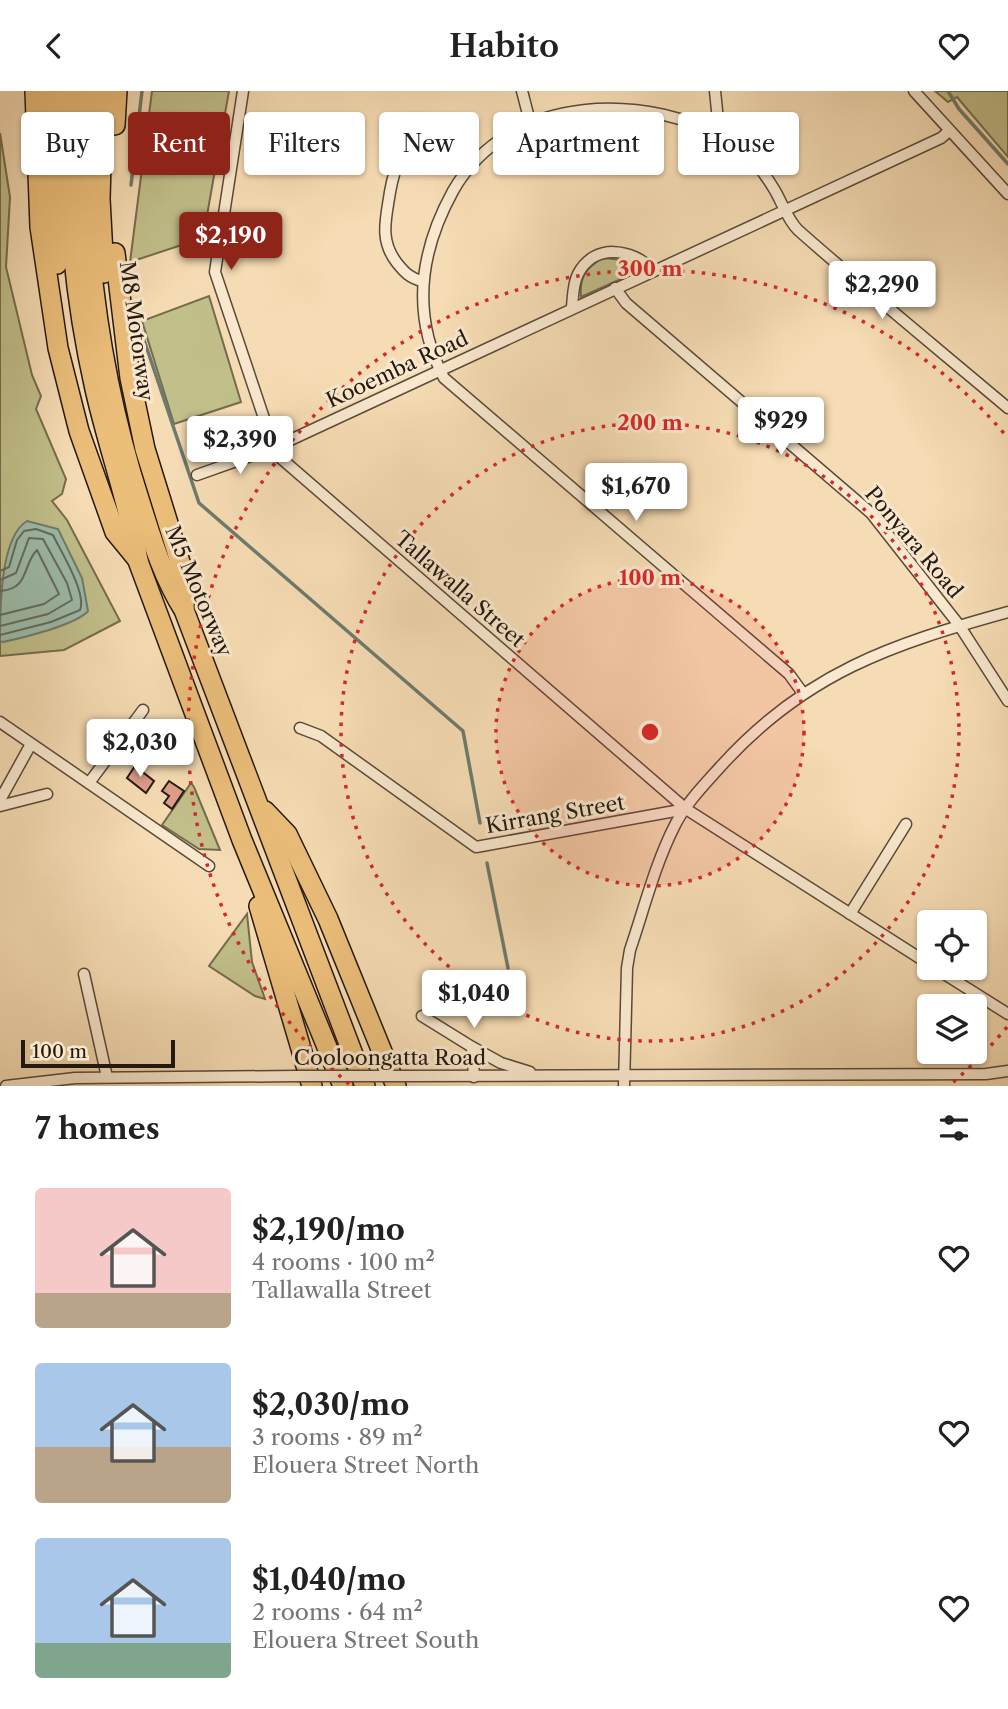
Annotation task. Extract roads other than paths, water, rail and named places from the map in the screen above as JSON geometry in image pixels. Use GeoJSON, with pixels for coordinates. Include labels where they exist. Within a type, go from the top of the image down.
{"type":"FeatureCollection","features":[{"type":"Feature","properties":{"kind":"highway"},"geometry":{"type":"LineString","coordinates":[[35,91],[40,227],[58,348],[79,431],[115,532],[138,561]]}},
{"type":"Feature","properties":{"kind":"highway"},"geometry":{"type":"LineString","coordinates":[[52,91],[51,175],[55,246],[70,351],[109,495],[121,530],[138,561]]}},
{"type":"Feature","properties":{"kind":"highway","name":"M5 Motorway"},"geometry":{"type":"LineString","coordinates":[[70,91],[70,187],[82,322],[101,416],[132,526],[138,561],[242,840],[343,1086]]}},
{"type":"Feature","properties":{"kind":"highway","name":"M5 Motorway"},"geometry":{"type":"LineString","coordinates":[[86,91],[88,241],[111,397],[150,534],[169,587],[184,610],[366,1086]]}},
{"type":"Feature","properties":{"kind":"highway","name":"M8 Motorway"},"geometry":{"type":"LineString","coordinates":[[103,91],[100,199],[111,332],[135,451],[178,581],[184,610]]}},
{"type":"Feature","properties":{"kind":"highway"},"geometry":{"type":"LineString","coordinates":[[117,91],[112,191],[120,318],[145,449],[185,578],[184,610]]}},
{"type":"Feature","properties":{"kind":"highway"},"geometry":{"type":"LineString","coordinates":[[260,805],[287,834],[402,1081]]}},
{"type":"Feature","properties":{"kind":"highway"},"geometry":{"type":"LineString","coordinates":[[242,840],[305,1081]]}},
{"type":"Feature","properties":{"kind":"street","name":"Tallawalla Street"},"geometry":{"type":"LineString","coordinates":[[243,91],[215,272],[273,448],[282,462],[686,809],[917,956]]}},
{"type":"Feature","properties":{"kind":"street"},"geometry":{"type":"LineString","coordinates":[[522,91],[528,112]]}},
{"type":"Feature","properties":{"kind":"street"},"geometry":{"type":"LineString","coordinates":[[715,91],[717,112]]}},
{"type":"Feature","properties":{"kind":"street"},"geometry":{"type":"LineString","coordinates":[[914,91],[948,132],[1008,194]]}},
{"type":"Feature","properties":{"kind":"street"},"geometry":{"type":"LineString","coordinates":[[545,112],[571,104],[623,99],[681,112]]}},
{"type":"Feature","properties":{"kind":"street","name":"Kooemba Road"},"geometry":{"type":"LineString","coordinates":[[197,475],[273,448],[941,138],[948,132]]}},
{"type":"Feature","properties":{"kind":"street"},"geometry":{"type":"LineString","coordinates":[[479,155],[493,144]]}},
{"type":"Feature","properties":{"kind":"street"},"geometry":{"type":"LineString","coordinates":[[393,175],[383,230],[385,244],[411,279],[422,281]]}},
{"type":"Feature","properties":{"kind":"street"},"geometry":{"type":"LineString","coordinates":[[465,175],[434,229],[422,281],[427,332],[441,371],[459,393],[789,674],[802,692]]}},
{"type":"Feature","properties":{"kind":"street"},"geometry":{"type":"LineString","coordinates":[[766,175],[795,227],[1008,408]]}},
{"type":"Feature","properties":{"kind":"street"},"geometry":{"type":"LineString","coordinates":[[572,307],[576,275],[589,258],[604,252],[626,253],[644,260],[653,270]]}},
{"type":"Feature","properties":{"kind":"street","name":"Ponyara Road"},"geometry":{"type":"LineString","coordinates":[[615,288],[626,303],[871,513],[959,625],[1008,701]]}},
{"type":"Feature","properties":{"kind":"street"},"geometry":{"type":"LineString","coordinates":[[624,1081],[630,950],[675,824],[686,809],[738,748],[802,692],[863,660],[959,625],[1008,612]]}},
{"type":"Feature","properties":{"kind":"street"},"geometry":{"type":"LineString","coordinates":[[89,783],[143,710]]}},
{"type":"Feature","properties":{"kind":"street"},"geometry":{"type":"LineString","coordinates":[[0,722],[209,866]]}},
{"type":"Feature","properties":{"kind":"street","name":"Kirrang Street"},"geometry":{"type":"LineString","coordinates":[[300,728],[321,736],[476,847],[485,848],[686,809]]}},
{"type":"Feature","properties":{"kind":"street"},"geometry":{"type":"LineString","coordinates":[[0,800],[31,744]]}},
{"type":"Feature","properties":{"kind":"street"},"geometry":{"type":"LineString","coordinates":[[0,806],[47,794]]}},
{"type":"Feature","properties":{"kind":"street"},"geometry":{"type":"LineString","coordinates":[[850,914],[906,824]]}},
{"type":"Feature","properties":{"kind":"street"},"geometry":{"type":"LineString","coordinates":[[84,974],[107,1077]]}},
{"type":"Feature","properties":{"kind":"street"},"geometry":{"type":"LineString","coordinates":[[954,980],[1008,1014]]}},
{"type":"Feature","properties":{"kind":"street"},"geometry":{"type":"LineString","coordinates":[[422,1016],[501,1063],[543,1076]]}},
{"type":"Feature","properties":{"kind":"street"},"geometry":{"type":"LineString","coordinates":[[472,1047],[474,1077]]}},
{"type":"Feature","properties":{"kind":"street","name":"Cooloongatta Road"},"geometry":{"type":"LineString","coordinates":[[6,1086],[54,1079],[107,1077],[444,1081],[474,1077],[543,1076],[624,1081],[775,1081],[864,1080],[1008,1071]]}},
{"type":"Feature","properties":{"kind":"water"},"geometry":{"type":"Polygon","coordinates":[[[27,521],[58,529],[82,578],[88,611],[61,626],[3,642],[0,641],[0,611],[3,575],[11,542],[18,529],[27,521]]]}},
{"type":"Feature","properties":{"kind":"waterway"},"geometry":{"type":"LineString","coordinates":[[131,185],[142,91]]}},
{"type":"Feature","properties":{"kind":"waterway"},"geometry":{"type":"LineString","coordinates":[[948,91],[959,109],[1008,164]]}},
{"type":"Feature","properties":{"kind":"waterway"},"geometry":{"type":"LineString","coordinates":[[138,322],[199,503],[463,731],[480,823]]}},
{"type":"Feature","properties":{"kind":"waterway"},"geometry":{"type":"LineString","coordinates":[[487,863],[508,968]]}}]}
